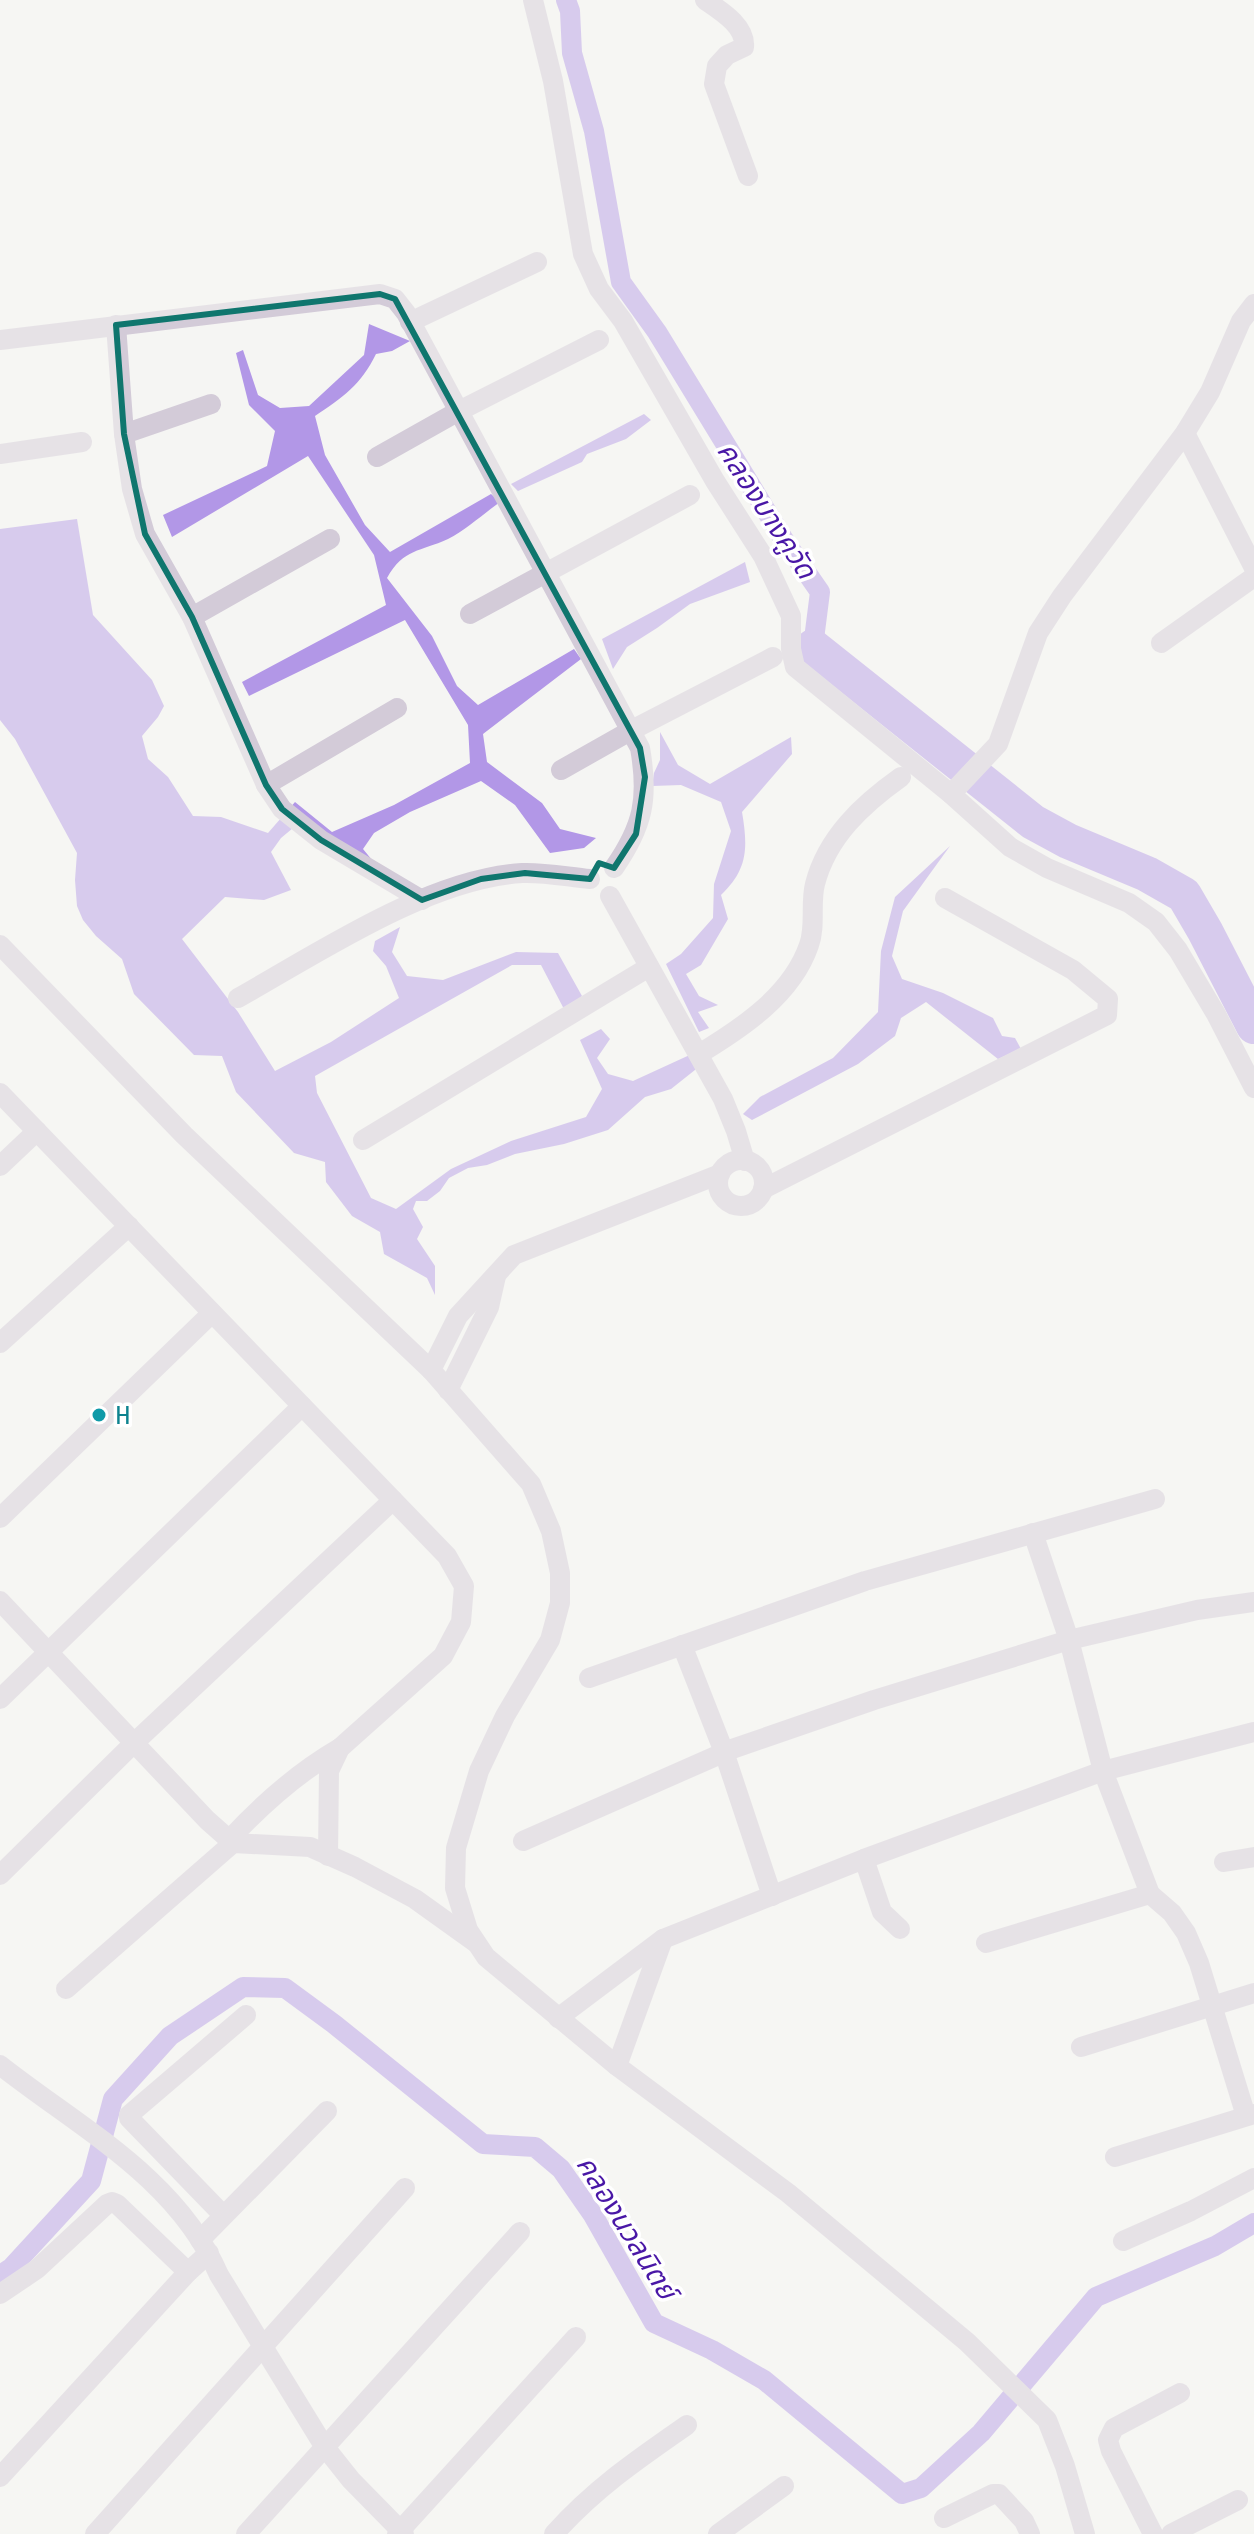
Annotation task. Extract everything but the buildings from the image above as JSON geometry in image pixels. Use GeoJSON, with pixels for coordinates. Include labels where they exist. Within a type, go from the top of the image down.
{"type":"FeatureCollection","features":[{"type":"Feature","properties":{"kind":"street"},"geometry":{"type":"LineString","coordinates":[[533,0],[553,81],[583,254],[599,289],[623,321],[715,481],[763,556],[791,616],[791,649],[795,667],[956,789],[1010,847],[1047,868],[1129,903],[1156,922],[1178,950],[1216,1014],[1254,1088]]}},
{"type":"Feature","properties":{"kind":"street"},"geometry":{"type":"LineString","coordinates":[[705,0],[737,26],[744,39],[744,47],[727,55],[717,66],[714,84],[748,176]]}},
{"type":"Feature","properties":{"kind":"street"},"geometry":{"type":"LineString","coordinates":[[410,322],[537,262]]}},
{"type":"Feature","properties":{"kind":"street"},"geometry":{"type":"LineString","coordinates":[[0,340],[380,294],[401,304],[640,748],[645,777],[640,818],[636,834],[614,868]]}},
{"type":"Feature","properties":{"kind":"street"},"geometry":{"type":"LineString","coordinates":[[956,789],[998,744],[1038,633],[1062,596],[1185,433],[1210,392],[1241,321],[1254,304]]}},
{"type":"Feature","properties":{"kind":"street"},"geometry":{"type":"LineString","coordinates":[[116,325],[124,434],[132,489],[145,534],[192,617],[266,785],[282,809],[321,840],[422,900]]}},
{"type":"Feature","properties":{"kind":"street"},"geometry":{"type":"LineString","coordinates":[[377,457],[457,412],[599,340]]}},
{"type":"Feature","properties":{"kind":"street"},"geometry":{"type":"LineString","coordinates":[[124,434],[211,404]]}},
{"type":"Feature","properties":{"kind":"street"},"geometry":{"type":"LineString","coordinates":[[1185,433],[1254,568]]}},
{"type":"Feature","properties":{"kind":"street"},"geometry":{"type":"LineString","coordinates":[[0,454],[82,442]]}},
{"type":"Feature","properties":{"kind":"street"},"geometry":{"type":"LineString","coordinates":[[470,614],[690,495]]}},
{"type":"Feature","properties":{"kind":"street"},"geometry":{"type":"LineString","coordinates":[[192,617],[330,539]]}},
{"type":"Feature","properties":{"kind":"street"},"geometry":{"type":"LineString","coordinates":[[1161,643],[1254,577]]}},
{"type":"Feature","properties":{"kind":"street"},"geometry":{"type":"LineString","coordinates":[[561,770],[773,657]]}},
{"type":"Feature","properties":{"kind":"street"},"geometry":{"type":"LineString","coordinates":[[266,785],[397,708]]}},
{"type":"Feature","properties":{"kind":"street"},"geometry":{"type":"LineString","coordinates":[[711,1047],[775,999],[794,975],[810,943],[814,885],[827,852],[840,832],[869,800],[901,777]]}},
{"type":"Feature","properties":{"kind":"street"},"geometry":{"type":"LineString","coordinates":[[600,867],[614,868],[619,873],[620,886],[610,896],[604,897],[592,889],[590,879],[594,870],[600,867]]}},
{"type":"Feature","properties":{"kind":"street"},"geometry":{"type":"LineString","coordinates":[[238,998],[396,910],[481,879],[525,873],[590,879]]}},
{"type":"Feature","properties":{"kind":"street"},"geometry":{"type":"LineString","coordinates":[[610,896],[649,967],[711,1047],[723,1099],[745,1161]]}},
{"type":"Feature","properties":{"kind":"street"},"geometry":{"type":"LineString","coordinates":[[720,1174],[719,1189],[727,1201],[741,1206],[755,1201],[763,1189],[1107,1015],[1108,999],[1073,970],[945,898]]}},
{"type":"Feature","properties":{"kind":"street"},"geometry":{"type":"LineString","coordinates":[[0,945],[184,1135],[431,1370],[531,1484],[551,1531],[560,1573],[560,1603],[550,1640],[505,1716],[479,1771],[456,1848],[455,1888],[468,1930],[477,1944],[486,1957],[617,2066],[788,2193],[967,2342],[1047,2420],[1065,2466],[1085,2534]]}},
{"type":"Feature","properties":{"kind":"street"},"geometry":{"type":"LineString","coordinates":[[363,1140],[649,967]]}},
{"type":"Feature","properties":{"kind":"street"},"geometry":{"type":"LineString","coordinates":[[0,1093],[447,1556],[464,1586],[461,1622],[443,1656],[340,1748],[315,1763],[261,1806],[231,1841],[66,1989]]}},
{"type":"Feature","properties":{"kind":"street"},"geometry":{"type":"LineString","coordinates":[[0,1166],[37,1131]]}},
{"type":"Feature","properties":{"kind":"street"},"geometry":{"type":"LineString","coordinates":[[431,1370],[458,1316],[514,1255],[720,1174],[730,1163],[745,1161],[758,1168],[762,1174],[763,1189]]}},
{"type":"Feature","properties":{"kind":"street"},"geometry":{"type":"LineString","coordinates":[[0,1343],[129,1226]]}},
{"type":"Feature","properties":{"kind":"street"},"geometry":{"type":"LineString","coordinates":[[448,1390],[489,1307],[496,1276]]}},
{"type":"Feature","properties":{"kind":"street"},"geometry":{"type":"LineString","coordinates":[[0,1518],[212,1313]]}},
{"type":"Feature","properties":{"kind":"street"},"geometry":{"type":"LineString","coordinates":[[0,1699],[302,1406]]}},
{"type":"Feature","properties":{"kind":"street"},"geometry":{"type":"LineString","coordinates":[[589,1678],[865,1581],[1155,1499]]}},
{"type":"Feature","properties":{"kind":"street"},"geometry":{"type":"LineString","coordinates":[[0,1875],[134,1743],[393,1500]]}},
{"type":"Feature","properties":{"kind":"street"},"geometry":{"type":"LineString","coordinates":[[1033,1533],[1069,1640],[1103,1771],[1150,1894],[1172,1913],[1186,1933],[1250,2115],[1115,2157]]}},
{"type":"Feature","properties":{"kind":"street"},"geometry":{"type":"LineString","coordinates":[[0,1601],[231,1841],[310,1847],[415,1899],[477,1944]]}},
{"type":"Feature","properties":{"kind":"street"},"geometry":{"type":"LineString","coordinates":[[523,1841],[724,1752],[874,1700],[1069,1640],[1197,1610],[1254,1602]]}},
{"type":"Feature","properties":{"kind":"street"},"geometry":{"type":"LineString","coordinates":[[682,1645],[724,1752],[772,1896]]}},
{"type":"Feature","properties":{"kind":"street"},"geometry":{"type":"LineString","coordinates":[[558,2018],[663,1939],[864,1859],[1103,1771],[1254,1732]]}},
{"type":"Feature","properties":{"kind":"street"},"geometry":{"type":"LineString","coordinates":[[328,1856],[329,1771],[340,1748]]}},
{"type":"Feature","properties":{"kind":"street"},"geometry":{"type":"LineString","coordinates":[[1224,1862],[1254,1857]]}},
{"type":"Feature","properties":{"kind":"street"},"geometry":{"type":"LineString","coordinates":[[864,1859],[882,1912],[900,1929]]}},
{"type":"Feature","properties":{"kind":"street"},"geometry":{"type":"LineString","coordinates":[[986,1943],[1150,1894]]}},
{"type":"Feature","properties":{"kind":"street"},"geometry":{"type":"LineString","coordinates":[[617,2066],[663,1939]]}},
{"type":"Feature","properties":{"kind":"street"},"geometry":{"type":"LineString","coordinates":[[1081,2047],[1254,1993]]}},
{"type":"Feature","properties":{"kind":"street"},"geometry":{"type":"LineString","coordinates":[[223,2215],[129,2115],[246,2015]]}},
{"type":"Feature","properties":{"kind":"street"},"geometry":{"type":"LineString","coordinates":[[0,2065],[136,2165],[167,2195],[204,2246],[324,2446],[401,2533],[576,2337]]}},
{"type":"Feature","properties":{"kind":"street"},"geometry":{"type":"LineString","coordinates":[[0,2477],[188,2272],[223,2215],[327,2111]]}},
{"type":"Feature","properties":{"kind":"street"},"geometry":{"type":"LineString","coordinates":[[1123,2241],[1191,2211],[1254,2178]]}},
{"type":"Feature","properties":{"kind":"street"},"geometry":{"type":"LineString","coordinates":[[95,2534],[405,2188]]}},
{"type":"Feature","properties":{"kind":"street"},"geometry":{"type":"LineString","coordinates":[[0,2294],[37,2269],[112,2202],[188,2272]]}},
{"type":"Feature","properties":{"kind":"street"},"geometry":{"type":"LineString","coordinates":[[246,2534],[520,2232]]}},
{"type":"Feature","properties":{"kind":"street"},"geometry":{"type":"LineString","coordinates":[[1153,2534],[1108,2440],[1114,2428],[1180,2393]]}},
{"type":"Feature","properties":{"kind":"street"},"geometry":{"type":"LineString","coordinates":[[554,2534],[613,2476],[687,2425]]}},
{"type":"Feature","properties":{"kind":"street"},"geometry":{"type":"LineString","coordinates":[[718,2534],[784,2486]]}},
{"type":"Feature","properties":{"kind":"street"},"geometry":{"type":"LineString","coordinates":[[944,2518],[999,2494],[1024,2521],[1030,2534]]}},
{"type":"Feature","properties":{"kind":"street"},"geometry":{"type":"LineString","coordinates":[[1171,2534],[1238,2500]]}},
{"type":"Feature","properties":{"kind":"highlighted area"},"geometry":{"type":"Polygon","coordinates":[[[380,294],[395,299],[640,748],[645,777],[636,834],[614,868],[599,863],[590,879],[525,873],[481,879],[422,900],[321,840],[282,809],[266,785],[192,617],[145,534],[124,434],[116,325],[380,294]]]}},
{"type":"Feature","properties":{"kind":"shaded area"},"geometry":{"type":"Polygon","coordinates":[[[369,324],[410,341],[392,351],[376,354],[350,390],[315,416],[325,455],[365,525],[390,552],[491,494],[500,502],[455,535],[406,556],[387,578],[432,636],[457,686],[478,705],[574,649],[581,659],[483,734],[487,762],[542,803],[560,829],[596,838],[584,848],[550,853],[515,805],[481,781],[410,812],[374,833],[363,849],[386,877],[293,828],[271,852],[291,890],[264,900],[225,897],[182,939],[238,1012],[275,1071],[331,1042],[399,998],[386,966],[373,951],[375,941],[400,927],[392,952],[407,976],[443,980],[516,952],[558,953],[582,996],[565,1011],[541,965],[512,965],[315,1076],[317,1093],[371,1198],[396,1209],[451,1169],[511,1141],[586,1117],[602,1089],[580,1040],[601,1029],[610,1039],[597,1058],[608,1074],[633,1081],[694,1053],[700,1066],[671,1089],[645,1097],[608,1130],[468,1168],[449,1178],[440,1191],[427,1201],[416,1201],[413,1209],[423,1227],[417,1239],[435,1266],[435,1295],[427,1278],[384,1254],[380,1232],[352,1216],[326,1182],[325,1162],[294,1153],[236,1092],[222,1056],[194,1055],[134,994],[122,959],[83,920],[77,906],[77,853],[15,739],[0,720],[0,529],[77,519],[93,615],[152,680],[164,706],[142,736],[148,759],[168,777],[193,816],[221,817],[268,833],[295,802],[332,832],[394,805],[470,763],[468,725],[405,620],[249,696],[242,682],[386,605],[374,555],[308,456],[172,537],[163,515],[267,466],[275,431],[249,405],[236,353],[243,350],[258,395],[280,408],[309,406],[364,355],[369,324]]]}},
{"type":"Feature","properties":{"kind":"shaded area"},"geometry":{"type":"Polygon","coordinates":[[[644,414],[651,420],[626,439],[587,454],[582,462],[518,491],[511,484],[644,414]]]}},
{"type":"Feature","properties":{"kind":"shaded area"},"geometry":{"type":"Polygon","coordinates":[[[745,562],[750,582],[690,604],[627,647],[613,669],[602,639],[745,562]]]}},
{"type":"Feature","properties":{"kind":"shaded area"},"geometry":{"type":"Polygon","coordinates":[[[660,732],[678,765],[710,784],[791,737],[792,754],[742,812],[744,857],[737,876],[721,895],[728,919],[701,965],[686,974],[699,996],[718,1005],[698,1012],[709,1028],[699,1032],[666,964],[681,954],[713,918],[714,884],[731,831],[721,802],[681,785],[652,786],[660,760],[660,732]]]}},
{"type":"Feature","properties":{"kind":"shaded area"},"geometry":{"type":"Polygon","coordinates":[[[950,846],[903,911],[892,956],[902,979],[943,993],[993,1018],[1002,1036],[1015,1038],[1021,1049],[998,1059],[926,1002],[901,1018],[895,1036],[858,1064],[752,1120],[743,1114],[760,1097],[833,1058],[878,1012],[881,951],[895,897],[950,846]]]}},
{"type":"Feature","properties":{"kind":"waterway","name":"คลองบางคูวัด"},"geometry":{"type":"LineString","coordinates":[[566,0],[570,11],[572,53],[594,131],[621,282],[657,332],[784,540],[820,592],[813,647]]}},
{"type":"Feature","properties":{"kind":"waterway","name":"คลองบางคูวัด"},"geometry":{"type":"LineString","coordinates":[[813,647],[1033,822],[1068,841],[1147,874],[1184,895],[1254,1026]]}},
{"type":"Feature","properties":{"kind":"waterway","name":"คลองนวลนิตย์"},"geometry":{"type":"LineString","coordinates":[[0,2275],[11,2268],[91,2181],[113,2099],[170,2036],[243,1987],[285,1988],[483,2144],[535,2147],[561,2169],[593,2215],[654,2323],[712,2350],[764,2380],[902,2494],[921,2488],[981,2433],[1096,2297],[1215,2246],[1254,2223]]}},
{"type":"Feature","properties":{"kind":"place","name":"H"},"geometry":{"type":"Point","coordinates":[99,1415]}}]}
